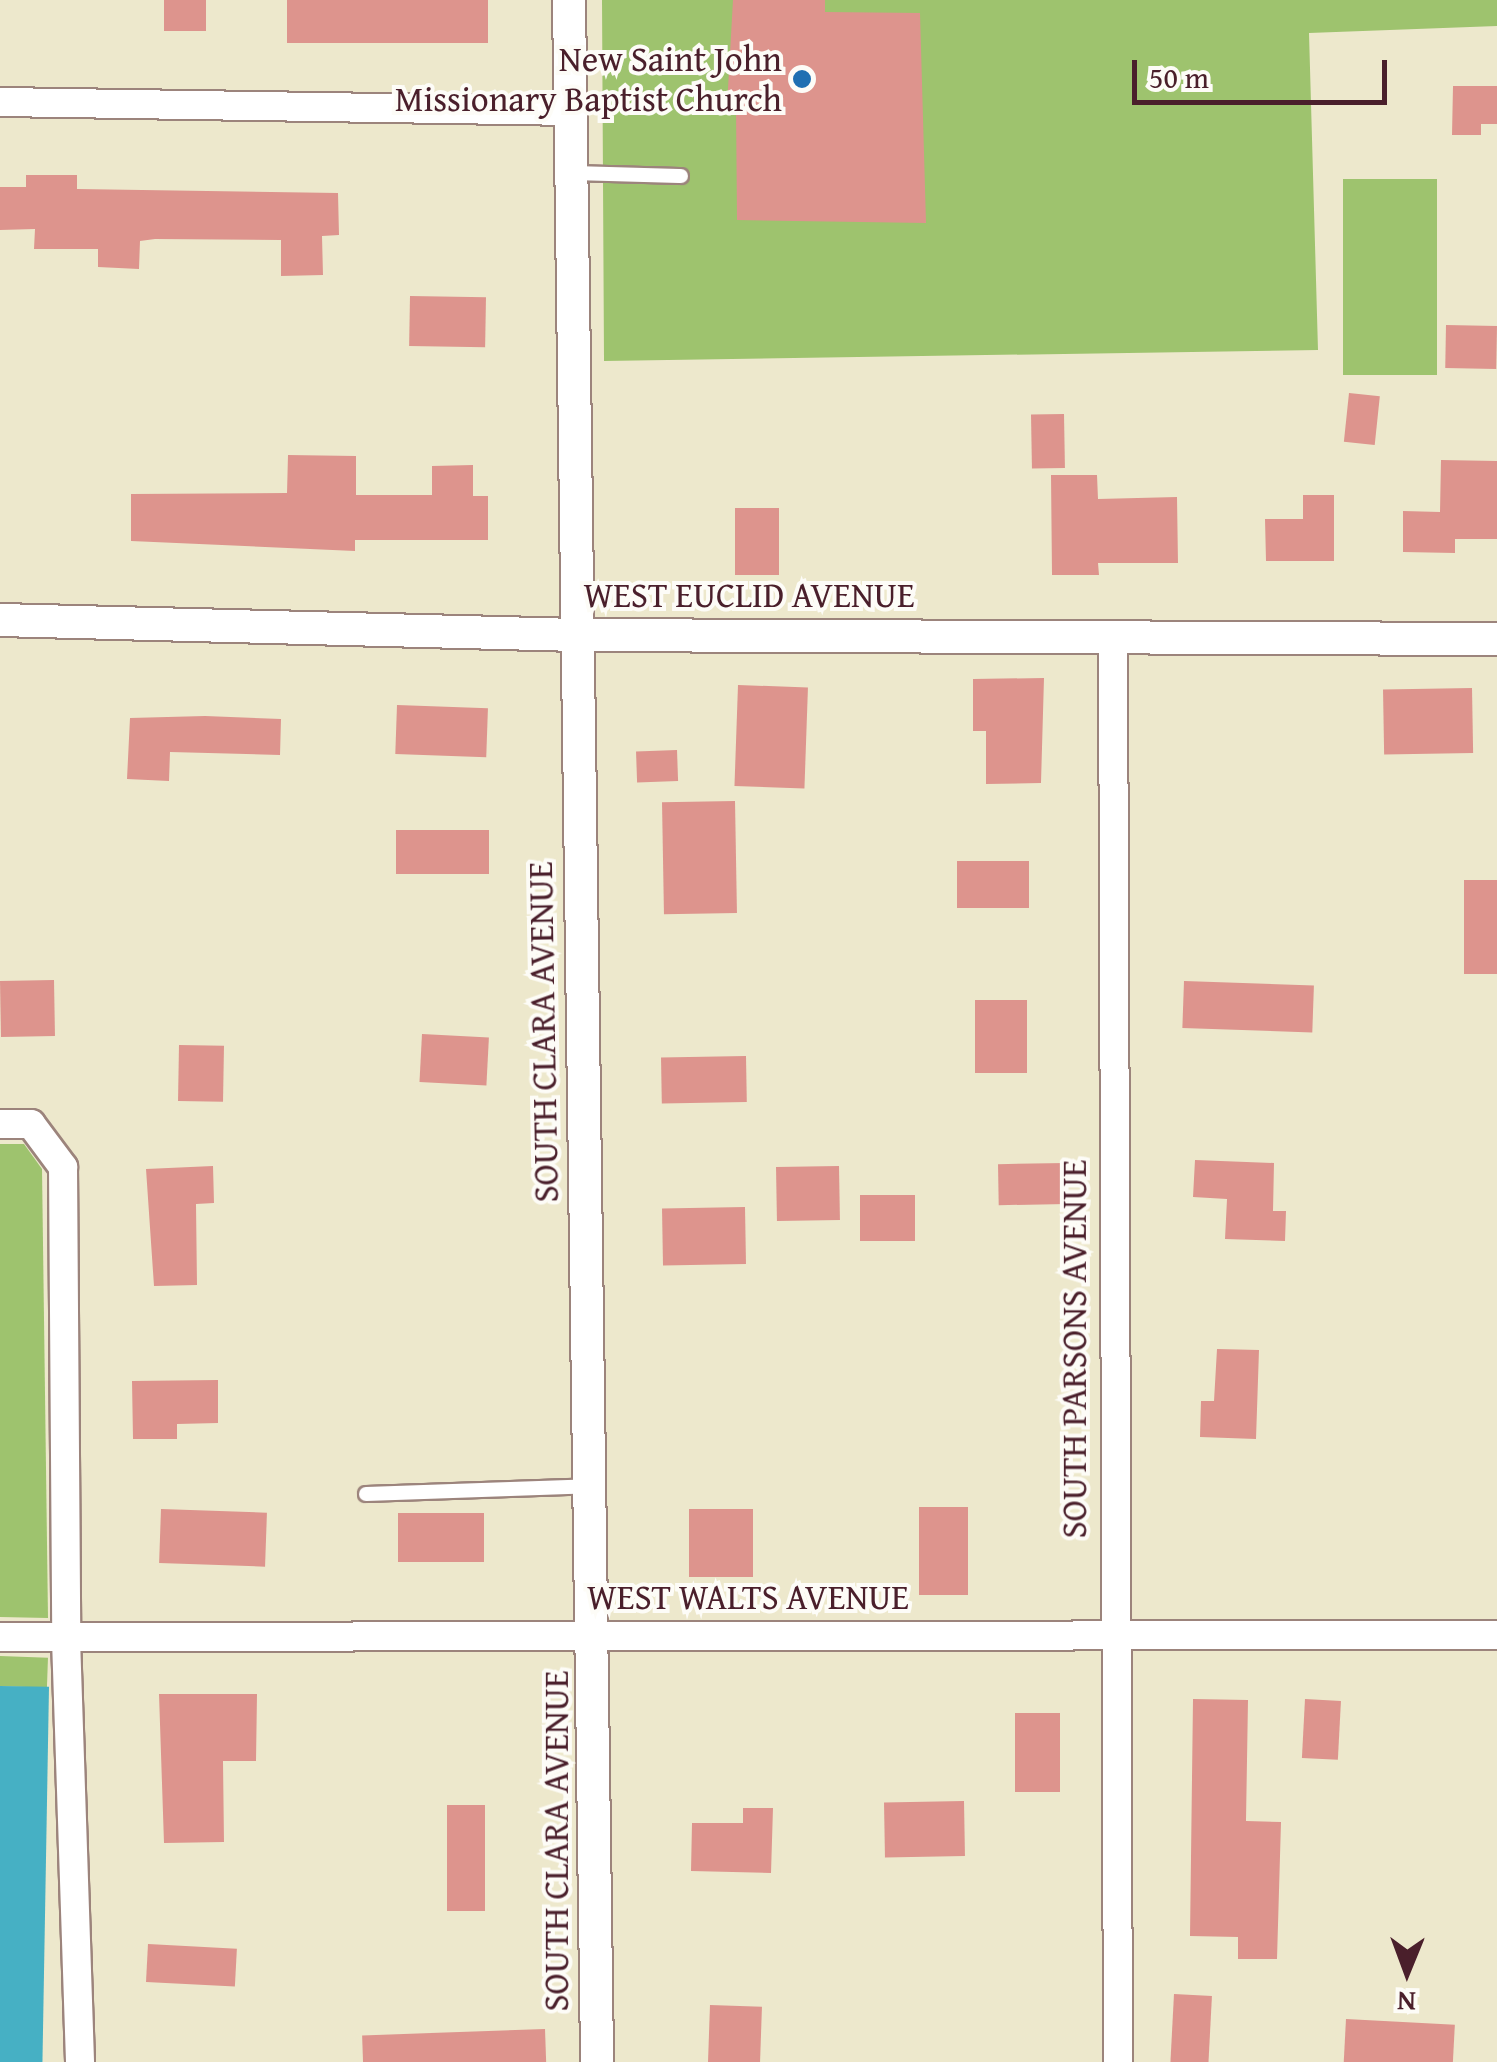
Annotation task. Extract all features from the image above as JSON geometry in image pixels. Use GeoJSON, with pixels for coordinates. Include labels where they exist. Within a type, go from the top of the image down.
{"type":"FeatureCollection","features":[{"type":"Feature","properties":{"kind":"street","name":"SOUTH CLARA AVENUE"},"geometry":{"type":"LineString","coordinates":[[569,0],[598,2062]]}},
{"type":"Feature","properties":{"kind":"street"},"geometry":{"type":"LineString","coordinates":[[0,102],[570,111]]}},
{"type":"Feature","properties":{"kind":"street","name":"WEST EUCLID AVENUE"},"geometry":{"type":"LineString","coordinates":[[0,620],[576,635],[1497,639]]}},
{"type":"Feature","properties":{"kind":"street","name":"SOUTH PARSONS AVENUE"},"geometry":{"type":"LineString","coordinates":[[1113,637],[1112,1634],[1118,2062]]}},
{"type":"Feature","properties":{"kind":"street"},"geometry":{"type":"LineString","coordinates":[[0,1124],[32,1124],[63,1168],[66,1639],[80,2062]]}},
{"type":"Feature","properties":{"kind":"street","name":"WEST WALTS AVENUE"},"geometry":{"type":"LineString","coordinates":[[0,1637],[1497,1635]]}},
{"type":"Feature","properties":{"kind":"lane"},"geometry":{"type":"LineString","coordinates":[[571,172],[681,176]]}},
{"type":"Feature","properties":{"kind":"lane"},"geometry":{"type":"LineString","coordinates":[[366,1494],[592,1486]]}},
{"type":"Feature","properties":{"kind":"green space"},"geometry":{"type":"Polygon","coordinates":[[[602,0],[1497,0],[1497,26],[1309,33],[1318,350],[604,361],[602,0]]]}},
{"type":"Feature","properties":{"kind":"green space"},"geometry":{"type":"Polygon","coordinates":[[[1343,179],[1437,179],[1437,375],[1343,375],[1343,179]]]}},
{"type":"Feature","properties":{"kind":"green space"},"geometry":{"type":"Polygon","coordinates":[[[0,1144],[24,1144],[42,1169],[48,1618],[0,1617],[0,1144]]]}},
{"type":"Feature","properties":{"kind":"green space"},"geometry":{"type":"Polygon","coordinates":[[[0,1656],[48,1658],[47,1688],[0,1686],[0,1656]]]}},
{"type":"Feature","properties":{"kind":"water"},"geometry":{"type":"Polygon","coordinates":[[[0,1686],[49,1687],[42,2062],[0,2062],[0,1686]]]}},
{"type":"Feature","properties":{"kind":"building"},"geometry":{"type":"Polygon","coordinates":[[[164,0],[206,0],[206,31],[164,31],[164,0]]]}},
{"type":"Feature","properties":{"kind":"building"},"geometry":{"type":"Polygon","coordinates":[[[287,0],[488,0],[488,43],[287,43],[287,0]]]}},
{"type":"Feature","properties":{"kind":"building"},"geometry":{"type":"Polygon","coordinates":[[[733,0],[825,0],[825,12],[920,13],[926,223],[737,220],[736,106],[727,106],[733,0]]]}},
{"type":"Feature","properties":{"kind":"building"},"geometry":{"type":"Polygon","coordinates":[[[1453,86],[1497,86],[1497,124],[1481,124],[1481,135],[1452,135],[1453,86]]]}},
{"type":"Feature","properties":{"kind":"building"},"geometry":{"type":"Polygon","coordinates":[[[26,175],[77,175],[77,189],[338,193],[339,235],[322,236],[323,275],[281,276],[281,240],[140,241],[139,269],[98,267],[98,249],[34,249],[35,229],[0,230],[0,187],[26,187],[26,175]]]}},
{"type":"Feature","properties":{"kind":"building"},"geometry":{"type":"Polygon","coordinates":[[[410,296],[486,297],[485,347],[409,346],[410,296]]]}},
{"type":"Feature","properties":{"kind":"building"},"geometry":{"type":"Polygon","coordinates":[[[1446,325],[1497,326],[1496,369],[1445,368],[1446,325]]]}},
{"type":"Feature","properties":{"kind":"building"},"geometry":{"type":"Polygon","coordinates":[[[1349,393],[1380,396],[1375,445],[1344,442],[1349,393]]]}},
{"type":"Feature","properties":{"kind":"building"},"geometry":{"type":"Polygon","coordinates":[[[1064,414],[1065,468],[1032,469],[1031,415],[1064,414]]]}},
{"type":"Feature","properties":{"kind":"building"},"geometry":{"type":"Polygon","coordinates":[[[288,455],[356,456],[356,495],[432,495],[432,466],[473,465],[473,496],[488,496],[488,540],[355,540],[355,551],[131,541],[131,494],[287,493],[288,455]]]}},
{"type":"Feature","properties":{"kind":"building"},"geometry":{"type":"Polygon","coordinates":[[[1441,460],[1497,461],[1497,539],[1455,539],[1455,553],[1403,552],[1403,511],[1440,512],[1441,460]]]}},
{"type":"Feature","properties":{"kind":"building"},"geometry":{"type":"Polygon","coordinates":[[[1051,475],[1097,475],[1098,499],[1177,497],[1178,563],[1098,563],[1099,575],[1052,575],[1051,475]]]}},
{"type":"Feature","properties":{"kind":"building"},"geometry":{"type":"Polygon","coordinates":[[[1303,495],[1334,495],[1334,561],[1266,561],[1265,519],[1303,519],[1303,495]]]}},
{"type":"Feature","properties":{"kind":"building"},"geometry":{"type":"Polygon","coordinates":[[[735,508],[779,508],[779,575],[735,575],[735,508]]]}},
{"type":"Feature","properties":{"kind":"building"},"geometry":{"type":"Polygon","coordinates":[[[1044,678],[1041,783],[986,784],[986,731],[973,731],[973,679],[1044,678]]]}},
{"type":"Feature","properties":{"kind":"building"},"geometry":{"type":"Polygon","coordinates":[[[738,685],[808,687],[804,788],[734,786],[738,685]]]}},
{"type":"Feature","properties":{"kind":"building"},"geometry":{"type":"Polygon","coordinates":[[[1472,688],[1473,753],[1384,755],[1383,690],[1472,688]]]}},
{"type":"Feature","properties":{"kind":"building"},"geometry":{"type":"Polygon","coordinates":[[[397,705],[488,708],[486,757],[395,754],[397,705]]]}},
{"type":"Feature","properties":{"kind":"building"},"geometry":{"type":"Polygon","coordinates":[[[130,718],[281,719],[280,755],[170,752],[169,781],[127,779],[130,718]]]}},
{"type":"Feature","properties":{"kind":"building"},"geometry":{"type":"Polygon","coordinates":[[[677,750],[678,781],[637,782],[636,751],[677,750]]]}},
{"type":"Feature","properties":{"kind":"building"},"geometry":{"type":"Polygon","coordinates":[[[735,801],[737,913],[664,914],[662,802],[735,801]]]}},
{"type":"Feature","properties":{"kind":"building"},"geometry":{"type":"Polygon","coordinates":[[[396,830],[489,830],[489,874],[396,874],[396,830]]]}},
{"type":"Feature","properties":{"kind":"building"},"geometry":{"type":"Polygon","coordinates":[[[957,861],[1029,861],[1029,908],[957,908],[957,861]]]}},
{"type":"Feature","properties":{"kind":"building"},"geometry":{"type":"Polygon","coordinates":[[[1464,880],[1497,880],[1497,974],[1464,974],[1464,880]]]}},
{"type":"Feature","properties":{"kind":"building"},"geometry":{"type":"Polygon","coordinates":[[[54,980],[55,1036],[1,1037],[0,981],[54,980]]]}},
{"type":"Feature","properties":{"kind":"building"},"geometry":{"type":"Polygon","coordinates":[[[1184,981],[1314,986],[1312,1033],[1182,1028],[1184,981]]]}},
{"type":"Feature","properties":{"kind":"building"},"geometry":{"type":"Polygon","coordinates":[[[975,1000],[1027,1000],[1027,1073],[975,1073],[975,1000]]]}},
{"type":"Feature","properties":{"kind":"building"},"geometry":{"type":"Polygon","coordinates":[[[422,1034],[489,1038],[486,1085],[419,1082],[422,1034]]]}},
{"type":"Feature","properties":{"kind":"building"},"geometry":{"type":"Polygon","coordinates":[[[179,1045],[224,1046],[223,1102],[178,1101],[179,1045]]]}},
{"type":"Feature","properties":{"kind":"building"},"geometry":{"type":"Polygon","coordinates":[[[746,1056],[747,1102],[662,1103],[661,1057],[746,1056]]]}},
{"type":"Feature","properties":{"kind":"building"},"geometry":{"type":"Polygon","coordinates":[[[1195,1160],[1274,1163],[1273,1211],[1286,1211],[1285,1241],[1225,1239],[1227,1199],[1193,1197],[1195,1160]]]}},
{"type":"Feature","properties":{"kind":"building"},"geometry":{"type":"Polygon","coordinates":[[[1066,1163],[1067,1204],[999,1205],[998,1164],[1066,1163]]]}},
{"type":"Feature","properties":{"kind":"building"},"geometry":{"type":"Polygon","coordinates":[[[213,1166],[214,1203],[196,1204],[197,1285],[154,1286],[146,1169],[213,1166]]]}},
{"type":"Feature","properties":{"kind":"building"},"geometry":{"type":"Polygon","coordinates":[[[839,1166],[840,1220],[777,1221],[776,1167],[839,1166]]]}},
{"type":"Feature","properties":{"kind":"building"},"geometry":{"type":"Polygon","coordinates":[[[860,1195],[915,1195],[915,1241],[860,1241],[860,1195]]]}},
{"type":"Feature","properties":{"kind":"building"},"geometry":{"type":"Polygon","coordinates":[[[745,1207],[746,1264],[663,1265],[662,1208],[745,1207]]]}},
{"type":"Feature","properties":{"kind":"building"},"geometry":{"type":"Polygon","coordinates":[[[1217,1349],[1259,1350],[1256,1439],[1200,1437],[1201,1401],[1214,1401],[1217,1349]]]}},
{"type":"Feature","properties":{"kind":"building"},"geometry":{"type":"Polygon","coordinates":[[[218,1380],[218,1423],[177,1424],[177,1439],[133,1439],[132,1381],[218,1380]]]}},
{"type":"Feature","properties":{"kind":"building"},"geometry":{"type":"Polygon","coordinates":[[[919,1507],[968,1507],[968,1595],[919,1595],[919,1507]]]}},
{"type":"Feature","properties":{"kind":"building"},"geometry":{"type":"Polygon","coordinates":[[[161,1509],[267,1513],[265,1567],[159,1563],[161,1509]]]}},
{"type":"Feature","properties":{"kind":"building"},"geometry":{"type":"Polygon","coordinates":[[[689,1509],[753,1509],[753,1577],[689,1577],[689,1509]]]}},
{"type":"Feature","properties":{"kind":"building"},"geometry":{"type":"Polygon","coordinates":[[[398,1513],[484,1513],[484,1562],[398,1562],[398,1513]]]}},
{"type":"Feature","properties":{"kind":"building"},"geometry":{"type":"Polygon","coordinates":[[[159,1694],[257,1694],[256,1761],[223,1761],[224,1842],[164,1843],[159,1694]]]}},
{"type":"Feature","properties":{"kind":"building"},"geometry":{"type":"Polygon","coordinates":[[[1193,1699],[1248,1700],[1246,1821],[1281,1822],[1277,1959],[1238,1959],[1238,1937],[1190,1936],[1193,1699]]]}},
{"type":"Feature","properties":{"kind":"building"},"geometry":{"type":"Polygon","coordinates":[[[1305,1699],[1341,1701],[1338,1760],[1302,1758],[1305,1699]]]}},
{"type":"Feature","properties":{"kind":"building"},"geometry":{"type":"Polygon","coordinates":[[[1015,1713],[1060,1713],[1060,1792],[1015,1792],[1015,1713]]]}},
{"type":"Feature","properties":{"kind":"building"},"geometry":{"type":"Polygon","coordinates":[[[964,1801],[965,1856],[885,1857],[884,1802],[964,1801]]]}},
{"type":"Feature","properties":{"kind":"building"},"geometry":{"type":"Polygon","coordinates":[[[447,1805],[485,1805],[485,1911],[447,1911],[447,1805]]]}},
{"type":"Feature","properties":{"kind":"building"},"geometry":{"type":"Polygon","coordinates":[[[743,1808],[773,1808],[771,1873],[691,1871],[692,1823],[743,1823],[743,1808]]]}},
{"type":"Feature","properties":{"kind":"building"},"geometry":{"type":"Polygon","coordinates":[[[148,1944],[237,1949],[235,1987],[146,1982],[148,1944]]]}},
{"type":"Feature","properties":{"kind":"building"},"geometry":{"type":"Polygon","coordinates":[[[1174,1994],[1212,1996],[1208,2062],[1170,2062],[1174,1994]]]}},
{"type":"Feature","properties":{"kind":"building"},"geometry":{"type":"Polygon","coordinates":[[[710,2005],[762,2007],[760,2062],[708,2062],[710,2005]]]}},
{"type":"Feature","properties":{"kind":"building"},"geometry":{"type":"Polygon","coordinates":[[[1346,2019],[1455,2025],[1453,2062],[1344,2062],[1346,2019]]]}},
{"type":"Feature","properties":{"kind":"building"},"geometry":{"type":"Polygon","coordinates":[[[545,2029],[546,2062],[363,2062],[362,2035],[545,2029]]]}},
{"type":"Feature","properties":{"kind":"place","name":"New Saint John Missionary Baptist Church"},"geometry":{"type":"Point","coordinates":[802,79]}}]}
